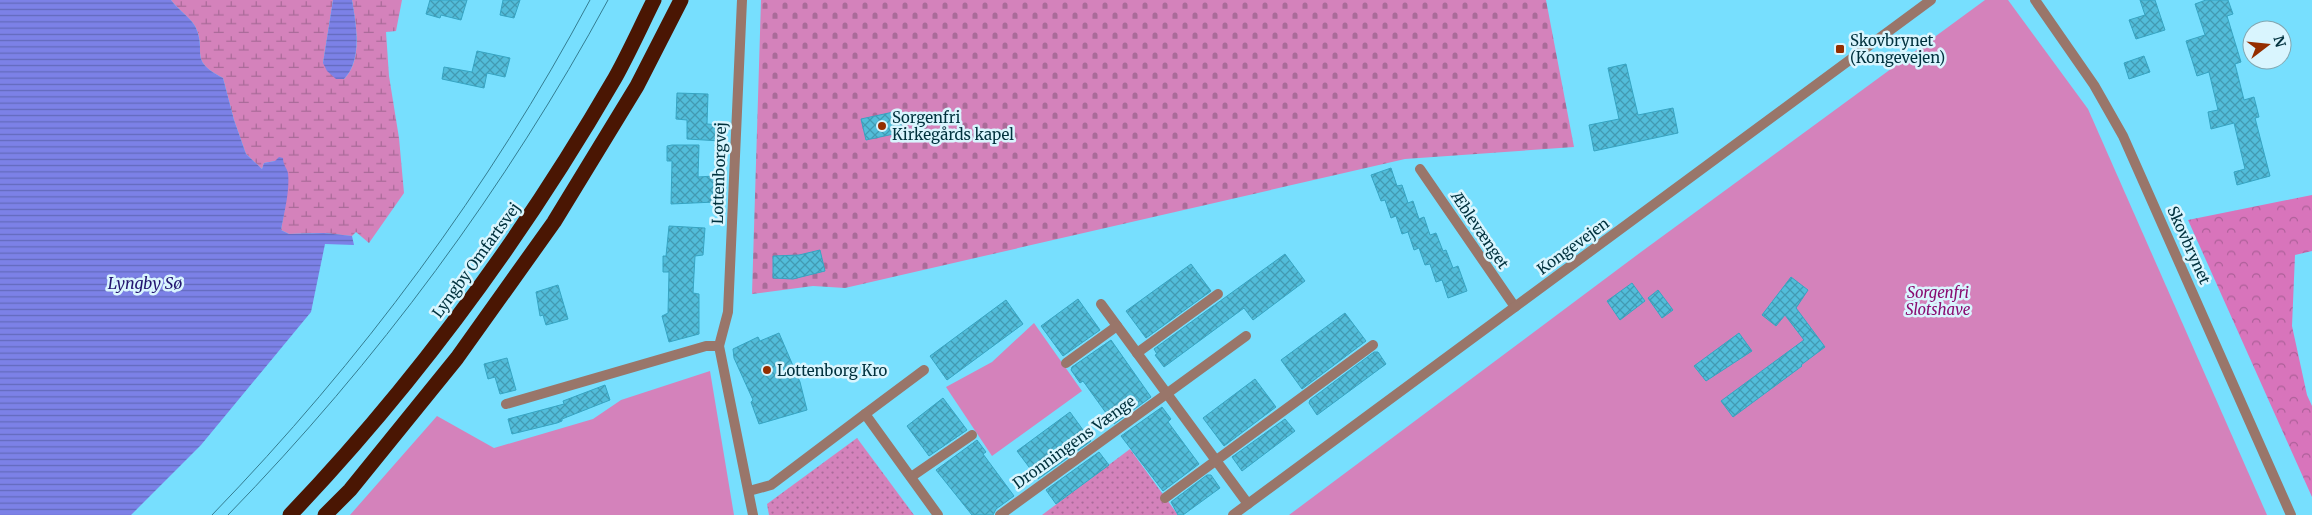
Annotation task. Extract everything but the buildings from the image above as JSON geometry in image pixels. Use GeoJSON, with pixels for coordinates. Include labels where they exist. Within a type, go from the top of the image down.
{"type":"FeatureCollection","features":[{"type":"Feature","properties":{"kind":"highway","name":"Lyngby Omfartsvej"},"geometry":{"type":"LineString","coordinates":[[290,515],[333,470],[435,346],[533,211],[616,77],[654,0]]}},
{"type":"Feature","properties":{"kind":"highway"},"geometry":{"type":"LineString","coordinates":[[325,515],[350,490],[457,358],[554,222],[637,86],[681,0]]}},
{"type":"Feature","properties":{"kind":"street","name":"Lottenborgvej"},"geometry":{"type":"LineString","coordinates":[[742,0],[728,312],[719,346],[753,515]]}},
{"type":"Feature","properties":{"kind":"street","name":"Kongevejen"},"geometry":{"type":"LineString","coordinates":[[1233,515],[1931,0]]}},
{"type":"Feature","properties":{"kind":"street","name":"Skovbrynet"},"geometry":{"type":"LineString","coordinates":[[2036,0],[2094,86],[2123,136],[2291,515]]}},
{"type":"Feature","properties":{"kind":"street","name":"Æblevænget"},"geometry":{"type":"LineString","coordinates":[[1420,169],[1515,307]]}},
{"type":"Feature","properties":{"kind":"street"},"geometry":{"type":"LineString","coordinates":[[1137,353],[1218,294]]}},
{"type":"Feature","properties":{"kind":"street"},"geometry":{"type":"LineString","coordinates":[[1101,304],[1248,504]]}},
{"type":"Feature","properties":{"kind":"street"},"geometry":{"type":"LineString","coordinates":[[1066,363],[1117,326]]}},
{"type":"Feature","properties":{"kind":"street","name":"Dronningens Vænge"},"geometry":{"type":"LineString","coordinates":[[1000,515],[1246,336]]}},
{"type":"Feature","properties":{"kind":"street"},"geometry":{"type":"LineString","coordinates":[[1165,498],[1372,344]]}},
{"type":"Feature","properties":{"kind":"street"},"geometry":{"type":"LineString","coordinates":[[506,404],[706,346],[719,346]]}},
{"type":"Feature","properties":{"kind":"street"},"geometry":{"type":"LineString","coordinates":[[749,492],[771,485],[924,370]]}},
{"type":"Feature","properties":{"kind":"street"},"geometry":{"type":"LineString","coordinates":[[865,414],[938,515]]}},
{"type":"Feature","properties":{"kind":"street"},"geometry":{"type":"LineString","coordinates":[[911,477],[972,435]]}},
{"type":"Feature","properties":{"kind":"green space"},"geometry":{"type":"Polygon","coordinates":[[[171,0],[333,0],[323,63],[344,79],[354,62],[356,52],[357,41],[352,0],[402,0],[396,31],[386,32],[389,76],[399,138],[404,193],[369,243],[356,232],[352,236],[324,233],[289,234],[281,230],[286,201],[275,161],[264,163],[262,169],[246,154],[234,120],[223,78],[205,66],[200,55],[200,43],[195,26],[171,0]]]}},
{"type":"Feature","properties":{"kind":"green space"},"geometry":{"type":"Polygon","coordinates":[[[761,0],[1546,0],[1574,147],[1405,159],[845,288],[813,286],[752,294],[761,0]]]}},
{"type":"Feature","properties":{"kind":"green space","name":"Sorgenfri Slotshave"},"geometry":{"type":"Polygon","coordinates":[[[1985,0],[2008,0],[2088,109],[2267,515],[1289,515],[1641,252],[1985,0]]]}},
{"type":"Feature","properties":{"kind":"green space"},"geometry":{"type":"Polygon","coordinates":[[[2312,195],[2312,251],[2295,255],[2292,326],[2307,395],[2312,406],[2312,497],[2188,220],[2312,195]]]}},
{"type":"Feature","properties":{"kind":"green space"},"geometry":{"type":"Polygon","coordinates":[[[1034,323],[1082,391],[992,456],[946,387],[992,362],[1034,323]]]}},
{"type":"Feature","properties":{"kind":"green space"},"geometry":{"type":"Polygon","coordinates":[[[710,371],[734,515],[350,515],[437,416],[494,448],[593,419],[621,400],[710,371]]]}},
{"type":"Feature","properties":{"kind":"green space"},"geometry":{"type":"Polygon","coordinates":[[[857,438],[914,515],[769,515],[767,504],[857,438]]]}},
{"type":"Feature","properties":{"kind":"green space"},"geometry":{"type":"Polygon","coordinates":[[[1130,449],[1178,515],[1042,515],[1130,449]]]}},
{"type":"Feature","properties":{"kind":"water","name":"Lyngby Sø"},"geometry":{"type":"Polygon","coordinates":[[[0,0],[171,0],[195,26],[200,43],[200,55],[205,66],[223,78],[234,120],[246,154],[262,169],[264,163],[275,161],[279,157],[283,158],[288,173],[288,187],[281,230],[289,234],[324,233],[352,236],[354,245],[325,244],[311,312],[201,445],[131,515],[0,515],[0,0]]]}},
{"type":"Feature","properties":{"kind":"water"},"geometry":{"type":"Polygon","coordinates":[[[333,0],[352,0],[355,20],[356,52],[350,71],[344,79],[336,79],[327,71],[323,63],[333,0]]]}},
{"type":"Feature","properties":{"kind":"tram line"},"geometry":{"type":"LineString","coordinates":[[212,515],[320,396],[419,271],[509,139],[551,70],[590,0]]}},
{"type":"Feature","properties":{"kind":"tram line"},"geometry":{"type":"LineString","coordinates":[[228,515],[283,457],[336,396],[436,271],[527,138],[608,0]]}},
{"type":"Feature","properties":{"kind":"place","name":"Skovbrynet (Kongevejen)"},"geometry":{"type":"Point","coordinates":[1840,49]}},
{"type":"Feature","properties":{"kind":"place","name":"Sorgenfri Kirkegårds kapel"},"geometry":{"type":"Point","coordinates":[882,126]}},
{"type":"Feature","properties":{"kind":"place","name":"Lottenborg Kro"},"geometry":{"type":"Point","coordinates":[767,370]}}]}
